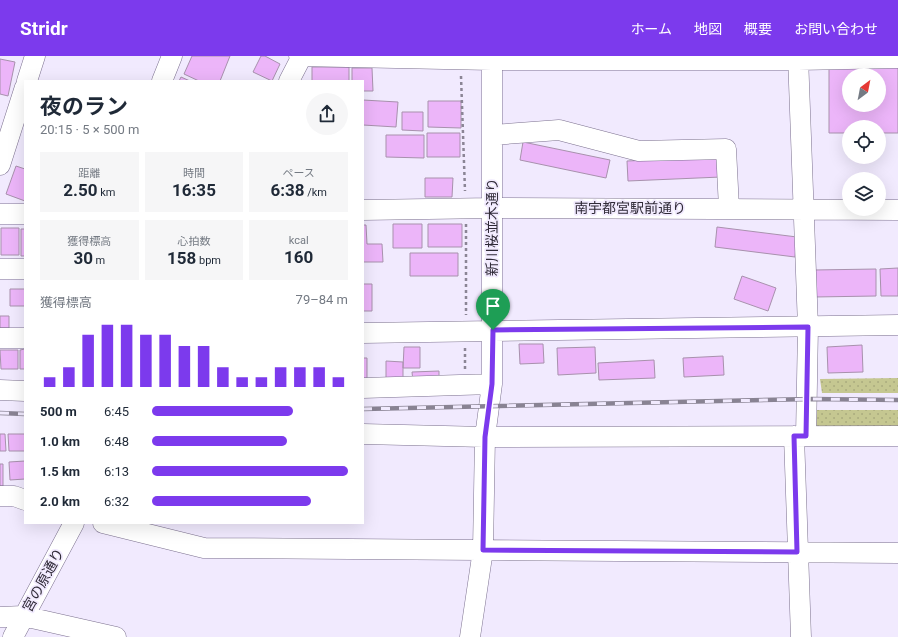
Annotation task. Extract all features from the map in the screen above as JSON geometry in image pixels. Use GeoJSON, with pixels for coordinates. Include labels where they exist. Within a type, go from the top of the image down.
{"type":"FeatureCollection","features":[{"type":"Feature","properties":{"kind":"street"},"geometry":{"type":"LineString","coordinates":[[162,80],[172,56]]}},
{"type":"Feature","properties":{"kind":"street"},"geometry":{"type":"LineString","coordinates":[[289,80],[301,56],[492,58],[898,58]]}},
{"type":"Feature","properties":{"kind":"street"},"geometry":{"type":"LineString","coordinates":[[27,80],[33,57]]}},
{"type":"Feature","properties":{"kind":"street","name":"新川桜並木通り"},"geometry":{"type":"LineString","coordinates":[[470,637],[483,550],[485,437],[492,384],[492,58]]}},
{"type":"Feature","properties":{"kind":"street"},"geometry":{"type":"LineString","coordinates":[[798,58],[808,327],[800,436],[797,552],[801,637]]}},
{"type":"Feature","properties":{"kind":"street"},"geometry":{"type":"LineString","coordinates":[[0,165],[24,91]]}},
{"type":"Feature","properties":{"kind":"street"},"geometry":{"type":"LineString","coordinates":[[492,135],[559,130],[639,151],[726,149],[729,208]]}},
{"type":"Feature","properties":{"kind":"street","name":"南宇都宮駅前通り"},"geometry":{"type":"LineString","coordinates":[[364,210],[492,208],[804,208],[898,210]]}},
{"type":"Feature","properties":{"kind":"street"},"geometry":{"type":"LineString","coordinates":[[0,214],[24,214]]}},
{"type":"Feature","properties":{"kind":"street"},"geometry":{"type":"LineString","coordinates":[[0,269],[24,269]]}},
{"type":"Feature","properties":{"kind":"street"},"geometry":{"type":"LineString","coordinates":[[364,333],[898,325]]}},
{"type":"Feature","properties":{"kind":"street"},"geometry":{"type":"LineString","coordinates":[[0,338],[24,338]]}},
{"type":"Feature","properties":{"kind":"street"},"geometry":{"type":"LineString","coordinates":[[364,388],[492,384]]}},
{"type":"Feature","properties":{"kind":"street"},"geometry":{"type":"LineString","coordinates":[[0,390],[24,391]]}},
{"type":"Feature","properties":{"kind":"street"},"geometry":{"type":"LineString","coordinates":[[364,434],[485,437],[898,436]]}},
{"type":"Feature","properties":{"kind":"street"},"geometry":{"type":"LineString","coordinates":[[0,496],[14,496],[24,500]]}},
{"type":"Feature","properties":{"kind":"street","name":"宮の原通り"},"geometry":{"type":"LineString","coordinates":[[13,637],[73,524]]}},
{"type":"Feature","properties":{"kind":"street"},"geometry":{"type":"LineString","coordinates":[[107,524],[204,548],[898,553]]}},
{"type":"Feature","properties":{"kind":"street"},"geometry":{"type":"LineString","coordinates":[[0,617],[23,616],[116,637]]}},
{"type":"Feature","properties":{"kind":"green space"},"geometry":{"type":"Polygon","coordinates":[[[898,378],[898,393],[822,393],[820,379],[898,378]]]}},
{"type":"Feature","properties":{"kind":"green space"},"geometry":{"type":"Polygon","coordinates":[[[815,410],[898,410],[898,429],[815,430],[815,410]]]}},
{"type":"Feature","properties":{"kind":"building"},"geometry":{"type":"Polygon","coordinates":[[[192,56],[230,56],[220,80],[197,80],[184,74],[192,56]]]}},
{"type":"Feature","properties":{"kind":"building"},"geometry":{"type":"Polygon","coordinates":[[[261,56],[265,56],[280,64],[272,80],[253,72],[261,56]]]}},
{"type":"Feature","properties":{"kind":"building"},"geometry":{"type":"Polygon","coordinates":[[[0,59],[15,62],[8,96],[0,94],[0,59]]]}},
{"type":"Feature","properties":{"kind":"building"},"geometry":{"type":"Polygon","coordinates":[[[829,66],[898,66],[898,133],[886,133],[886,120],[842,120],[842,133],[829,133],[829,66]]]}},
{"type":"Feature","properties":{"kind":"building"},"geometry":{"type":"Polygon","coordinates":[[[312,67],[349,67],[349,80],[312,80],[312,67]]]}},
{"type":"Feature","properties":{"kind":"building"},"geometry":{"type":"Polygon","coordinates":[[[352,68],[372,68],[373,91],[364,91],[364,80],[352,80],[352,68]]]}},
{"type":"Feature","properties":{"kind":"building"},"geometry":{"type":"Polygon","coordinates":[[[181,77],[188,80],[180,80],[181,77]]]}},
{"type":"Feature","properties":{"kind":"building"},"geometry":{"type":"Polygon","coordinates":[[[364,100],[398,102],[396,127],[364,125],[364,100]]]}},
{"type":"Feature","properties":{"kind":"building"},"geometry":{"type":"Polygon","coordinates":[[[428,101],[461,101],[461,128],[428,127],[428,101]]]}},
{"type":"Feature","properties":{"kind":"building"},"geometry":{"type":"Polygon","coordinates":[[[402,112],[423,112],[423,131],[402,130],[402,112]]]}},
{"type":"Feature","properties":{"kind":"building"},"geometry":{"type":"Polygon","coordinates":[[[427,133],[460,133],[460,157],[427,157],[427,133]]]}},
{"type":"Feature","properties":{"kind":"building"},"geometry":{"type":"Polygon","coordinates":[[[386,135],[424,135],[424,158],[386,157],[386,135]]]}},
{"type":"Feature","properties":{"kind":"building"},"geometry":{"type":"Polygon","coordinates":[[[523,142],[610,160],[606,178],[520,160],[523,142]]]}},
{"type":"Feature","properties":{"kind":"building"},"geometry":{"type":"Polygon","coordinates":[[[720,157],[721,177],[628,181],[627,161],[720,157]]]}},
{"type":"Feature","properties":{"kind":"building"},"geometry":{"type":"Polygon","coordinates":[[[16,166],[24,169],[24,201],[6,194],[16,166]]]}},
{"type":"Feature","properties":{"kind":"building"},"geometry":{"type":"Polygon","coordinates":[[[425,178],[453,178],[452,197],[425,197],[425,178]]]}},
{"type":"Feature","properties":{"kind":"building"},"geometry":{"type":"Polygon","coordinates":[[[393,224],[422,224],[422,248],[393,248],[393,224]]]}},
{"type":"Feature","properties":{"kind":"building"},"geometry":{"type":"Polygon","coordinates":[[[428,224],[462,224],[462,247],[428,247],[428,224]]]}},
{"type":"Feature","properties":{"kind":"building"},"geometry":{"type":"Polygon","coordinates":[[[364,225],[366,225],[367,244],[382,244],[383,262],[364,262],[364,225]]]}},
{"type":"Feature","properties":{"kind":"building"},"geometry":{"type":"Polygon","coordinates":[[[717,227],[797,237],[795,257],[715,247],[717,227]]]}},
{"type":"Feature","properties":{"kind":"building"},"geometry":{"type":"Polygon","coordinates":[[[1,228],[19,228],[19,255],[1,255],[1,228]]]}},
{"type":"Feature","properties":{"kind":"building"},"geometry":{"type":"Polygon","coordinates":[[[21,229],[24,229],[24,256],[21,256],[21,229]]]}},
{"type":"Feature","properties":{"kind":"building"},"geometry":{"type":"Polygon","coordinates":[[[410,253],[458,253],[458,276],[410,276],[410,253]]]}},
{"type":"Feature","properties":{"kind":"building"},"geometry":{"type":"Polygon","coordinates":[[[898,268],[898,296],[881,296],[880,269],[898,268]]]}},
{"type":"Feature","properties":{"kind":"building"},"geometry":{"type":"Polygon","coordinates":[[[876,269],[876,296],[814,297],[814,270],[876,269]]]}},
{"type":"Feature","properties":{"kind":"building"},"geometry":{"type":"Polygon","coordinates":[[[742,276],[776,288],[768,311],[734,299],[742,276]]]}},
{"type":"Feature","properties":{"kind":"building"},"geometry":{"type":"Polygon","coordinates":[[[364,284],[372,284],[372,311],[364,311],[364,284]]]}},
{"type":"Feature","properties":{"kind":"building"},"geometry":{"type":"Polygon","coordinates":[[[10,289],[24,289],[24,306],[10,306],[10,289]]]}},
{"type":"Feature","properties":{"kind":"building"},"geometry":{"type":"Polygon","coordinates":[[[0,316],[9,316],[9,328],[0,328],[0,316]]]}},
{"type":"Feature","properties":{"kind":"building"},"geometry":{"type":"Polygon","coordinates":[[[519,344],[543,344],[544,363],[520,364],[519,344]]]}},
{"type":"Feature","properties":{"kind":"building"},"geometry":{"type":"Polygon","coordinates":[[[862,345],[863,372],[828,373],[827,347],[862,345]]]}},
{"type":"Feature","properties":{"kind":"building"},"geometry":{"type":"Polygon","coordinates":[[[404,347],[420,347],[420,368],[403,368],[404,347]]]}},
{"type":"Feature","properties":{"kind":"building"},"geometry":{"type":"Polygon","coordinates":[[[595,347],[596,373],[558,375],[557,348],[595,347]]]}},
{"type":"Feature","properties":{"kind":"building"},"geometry":{"type":"Polygon","coordinates":[[[24,349],[24,369],[20,369],[20,350],[24,349]]]}},
{"type":"Feature","properties":{"kind":"building"},"geometry":{"type":"Polygon","coordinates":[[[0,350],[18,350],[18,369],[1,369],[0,350]]]}},
{"type":"Feature","properties":{"kind":"building"},"geometry":{"type":"Polygon","coordinates":[[[723,356],[724,375],[684,377],[683,358],[723,356]]]}},
{"type":"Feature","properties":{"kind":"building"},"geometry":{"type":"Polygon","coordinates":[[[364,358],[367,358],[367,385],[364,385],[364,358]]]}},
{"type":"Feature","properties":{"kind":"building"},"geometry":{"type":"Polygon","coordinates":[[[654,360],[655,378],[599,380],[598,363],[654,360]]]}},
{"type":"Feature","properties":{"kind":"building"},"geometry":{"type":"Polygon","coordinates":[[[386,361],[403,362],[403,382],[386,382],[386,361]]]}},
{"type":"Feature","properties":{"kind":"building"},"geometry":{"type":"Polygon","coordinates":[[[439,371],[439,381],[413,382],[412,372],[439,371]]]}},
{"type":"Feature","properties":{"kind":"building"},"geometry":{"type":"Polygon","coordinates":[[[0,434],[5,434],[6,451],[0,451],[0,434]]]}},
{"type":"Feature","properties":{"kind":"building"},"geometry":{"type":"Polygon","coordinates":[[[8,434],[24,434],[24,451],[9,451],[8,434]]]}},
{"type":"Feature","properties":{"kind":"building"},"geometry":{"type":"Polygon","coordinates":[[[24,461],[24,479],[10,480],[9,462],[24,461]]]}},
{"type":"Feature","properties":{"kind":"building"},"geometry":{"type":"Polygon","coordinates":[[[0,464],[3,464],[3,486],[0,486],[0,464]]]}},
{"type":"Feature","properties":{"kind":"railway"},"geometry":{"type":"LineString","coordinates":[[364,409],[812,399],[898,400]]}},
{"type":"Feature","properties":{"kind":"railway"},"geometry":{"type":"LineString","coordinates":[[0,413],[24,414]]}},
{"type":"Feature","properties":{"kind":"route"},"geometry":{"type":"LineString","coordinates":[[808,327],[808,384],[805,411],[806,436],[794,436],[797,552],[483,550],[485,437],[492,384],[493,330],[808,327]]}}]}
